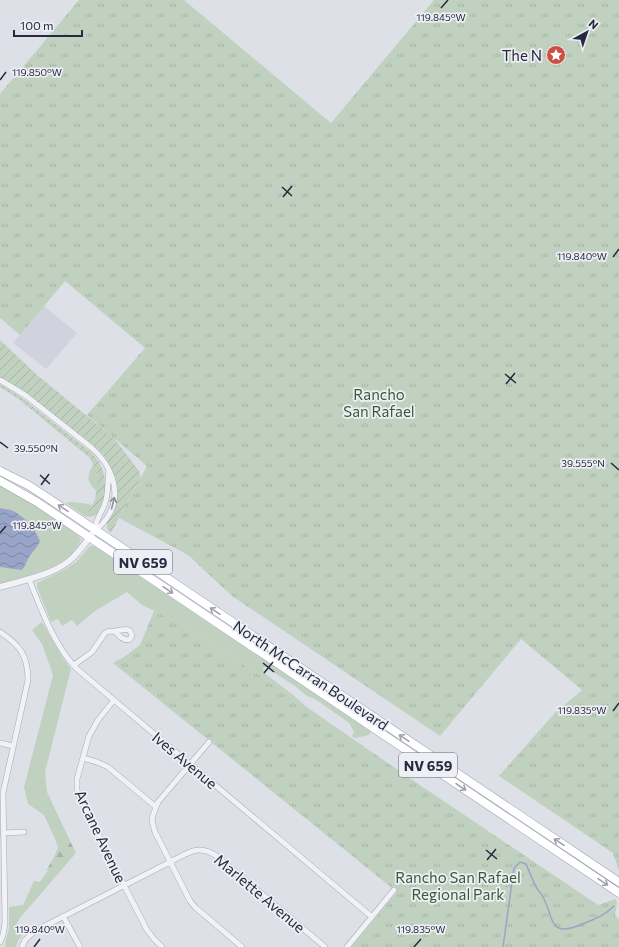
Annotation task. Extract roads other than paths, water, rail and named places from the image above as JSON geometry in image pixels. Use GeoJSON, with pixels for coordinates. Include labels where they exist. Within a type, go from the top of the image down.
{"type":"FeatureCollection","features":[{"type":"Feature","properties":{"kind":"main road","name":"North McCarran Boulevard"},"geometry":{"type":"LineString","coordinates":[[0,471],[28,485],[619,882]]}},
{"type":"Feature","properties":{"kind":"main road","name":"North McCarran Boulevard"},"geometry":{"type":"LineString","coordinates":[[0,481],[37,502],[90,537],[619,893]]}},
{"type":"Feature","properties":{"kind":"main road"},"geometry":{"type":"LineString","coordinates":[[312,687],[318,680]]}},
{"type":"Feature","properties":{"kind":"main road"},"geometry":{"type":"LineString","coordinates":[[586,871],[591,864]]}},
{"type":"Feature","properties":{"kind":"street"},"geometry":{"type":"LineString","coordinates":[[0,380],[25,395],[92,448],[109,470],[115,485],[115,498],[111,512],[103,524],[95,530],[75,555],[64,565],[47,573],[0,587]]}},
{"type":"Feature","properties":{"kind":"street"},"geometry":{"type":"LineString","coordinates":[[95,530],[96,520],[103,509],[107,496],[109,470]]}},
{"type":"Feature","properties":{"kind":"street","name":"Ives Avenue"},"geometry":{"type":"LineString","coordinates":[[29,579],[45,620],[74,665],[372,917]]}},
{"type":"Feature","properties":{"kind":"street"},"geometry":{"type":"LineString","coordinates":[[74,665],[92,652],[105,633],[108,631],[115,632]]}},
{"type":"Feature","properties":{"kind":"street"},"geometry":{"type":"LineString","coordinates":[[0,632],[19,647],[25,659],[28,673],[28,680],[3,793],[5,923],[0,942]]}},
{"type":"Feature","properties":{"kind":"street","name":"Arcane Avenue"},"geometry":{"type":"LineString","coordinates":[[114,700],[91,730],[77,779],[77,790],[147,930],[162,947]]}},
{"type":"Feature","properties":{"kind":"street"},"geometry":{"type":"LineString","coordinates":[[209,742],[156,807],[153,815],[153,826],[157,838],[192,904],[242,947]]}},
{"type":"Feature","properties":{"kind":"street"},"geometry":{"type":"LineString","coordinates":[[0,743],[13,746]]}},
{"type":"Feature","properties":{"kind":"street"},"geometry":{"type":"LineString","coordinates":[[83,758],[98,762],[108,767],[156,807]]}},
{"type":"Feature","properties":{"kind":"street"},"geometry":{"type":"LineString","coordinates":[[3,832],[24,832]]}},
{"type":"Feature","properties":{"kind":"street","name":"Marlette Avenue"},"geometry":{"type":"LineString","coordinates":[[22,947],[25,940],[31,933],[195,850],[204,850],[218,857],[325,947]]}},
{"type":"Feature","properties":{"kind":"street"},"geometry":{"type":"LineString","coordinates":[[347,947],[394,890]]}},
{"type":"Feature","properties":{"kind":"street"},"geometry":{"type":"LineString","coordinates":[[63,916],[80,947]]}},
{"type":"Feature","properties":{"kind":"water"},"geometry":{"type":"Polygon","coordinates":[[[0,508],[11,510],[21,516],[33,528],[40,541],[22,570],[0,567],[0,508]]]}},
{"type":"Feature","properties":{"kind":"waterway"},"geometry":{"type":"LineString","coordinates":[[503,947],[514,868],[520,862],[526,864],[538,891],[542,895],[551,918],[558,928],[573,928],[597,918],[614,906]]}},
{"type":"Feature","properties":{"kind":"place","name":"The N"},"geometry":{"type":"Point","coordinates":[556,55]}},
{"type":"Feature","properties":{"kind":"park label","name":"Rancho San Rafael"},"geometry":{"type":"Point","coordinates":[379,402]}},
{"type":"Feature","properties":{"kind":"park label","name":"Rancho San Rafael Regional Park"},"geometry":{"type":"Point","coordinates":[458,886]}}]}
